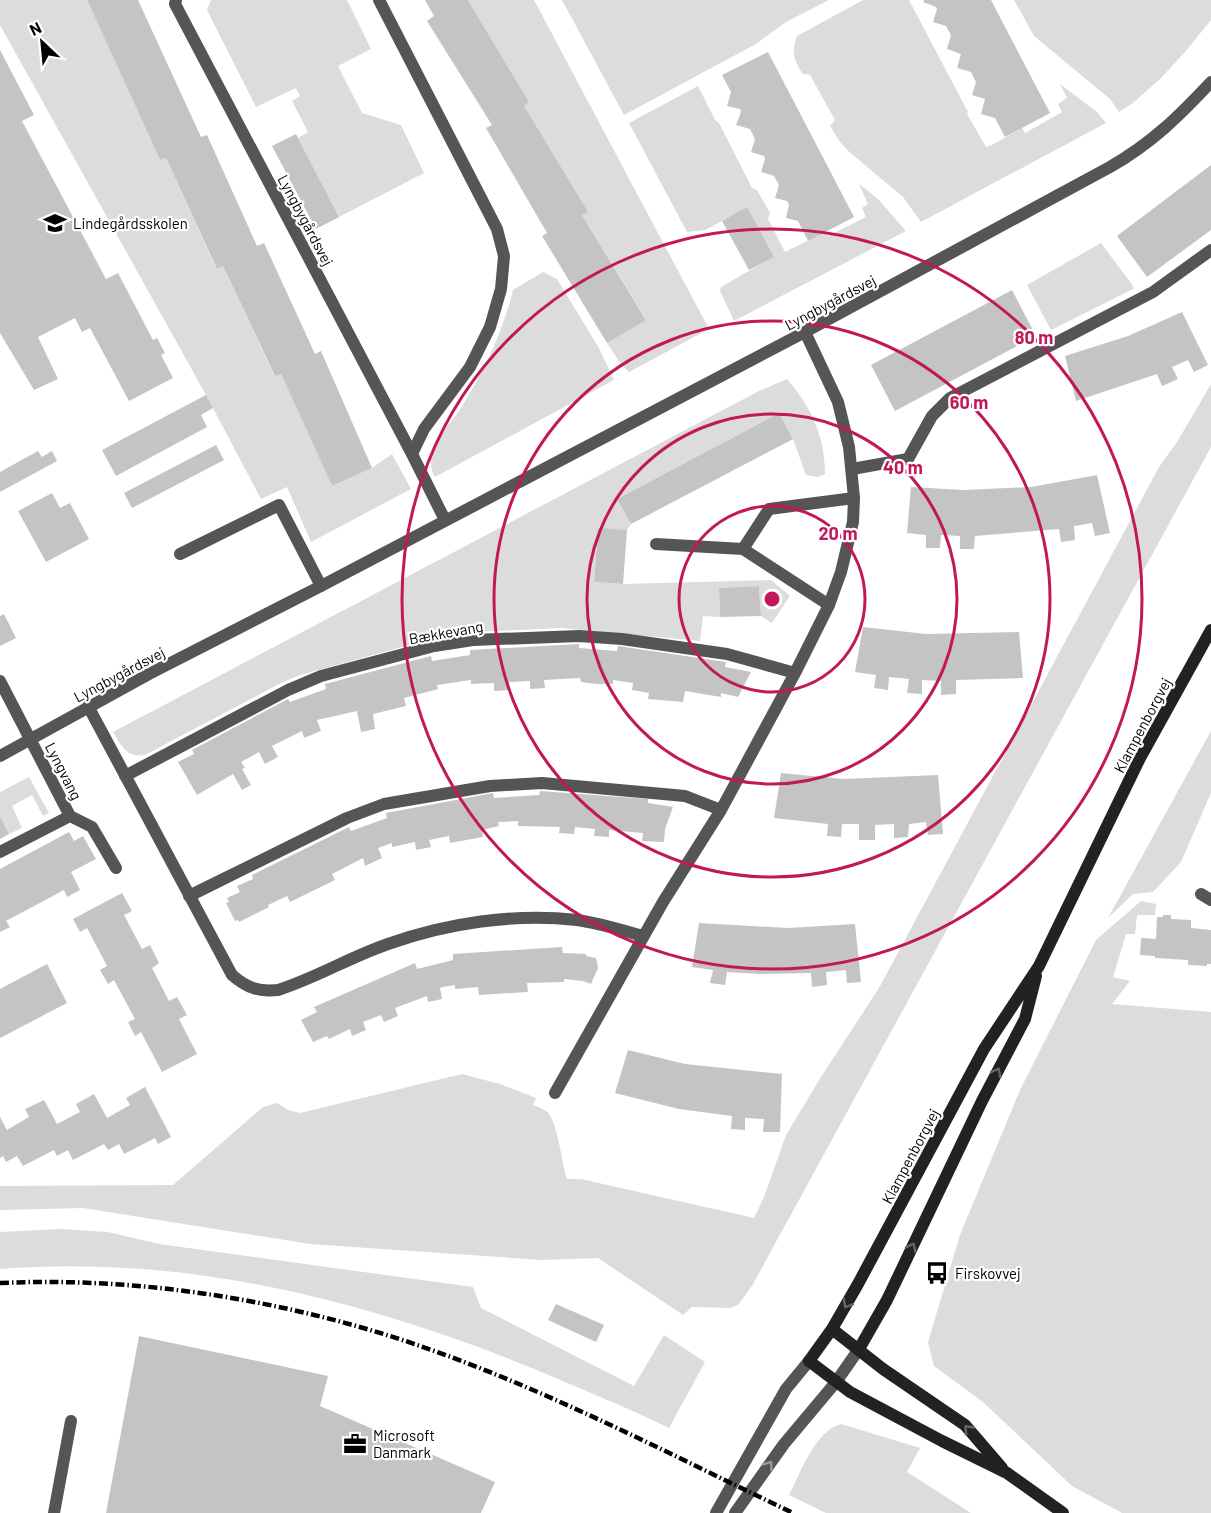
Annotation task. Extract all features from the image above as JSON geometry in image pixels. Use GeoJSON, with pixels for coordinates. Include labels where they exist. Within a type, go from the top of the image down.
{"type":"FeatureCollection","features":[{"type":"Feature","properties":{"kind":"street","name":"Lyngbygårdsvej"},"geometry":{"type":"LineString","coordinates":[[176,0],[175,4],[445,520]]}},
{"type":"Feature","properties":{"kind":"street"},"geometry":{"type":"LineString","coordinates":[[379,0],[497,229],[504,256],[501,289],[490,327],[470,368],[424,429],[412,454]]}},
{"type":"Feature","properties":{"kind":"street","name":"Lyngbygårdsvej"},"geometry":{"type":"LineString","coordinates":[[0,756],[88,706],[805,332],[1137,152],[1169,126],[1211,82]]}},
{"type":"Feature","properties":{"kind":"street"},"geometry":{"type":"LineString","coordinates":[[852,469],[908,459],[932,416],[950,398],[1153,292],[1211,250]]}},
{"type":"Feature","properties":{"kind":"street"},"geometry":{"type":"LineString","coordinates":[[555,1093],[643,936],[720,810],[795,673],[828,605],[841,572],[853,522],[854,498],[849,447],[838,402],[805,332]]}},
{"type":"Feature","properties":{"kind":"street"},"geometry":{"type":"LineString","coordinates":[[743,549],[769,509],[854,498]]}},
{"type":"Feature","properties":{"kind":"street"},"geometry":{"type":"LineString","coordinates":[[180,554],[279,505],[321,586]]}},
{"type":"Feature","properties":{"kind":"street"},"geometry":{"type":"LineString","coordinates":[[657,544],[743,549],[828,605]]}},
{"type":"Feature","properties":{"kind":"street","name":"Klampenborgvej"},"geometry":{"type":"LineString","coordinates":[[809,1361],[832,1329],[984,1049],[1039,966],[1140,758],[1211,630]]}},
{"type":"Feature","properties":{"kind":"street","name":"Bækkevang"},"geometry":{"type":"LineString","coordinates":[[125,776],[288,690],[321,676],[434,646],[473,640],[579,636],[622,639],[727,654],[795,673]]}},
{"type":"Feature","properties":{"kind":"street"},"geometry":{"type":"LineString","coordinates":[[0,681],[31,739]]}},
{"type":"Feature","properties":{"kind":"street"},"geometry":{"type":"LineString","coordinates":[[88,706],[232,975],[243,985],[259,991],[278,990],[292,986],[352,958],[423,933],[501,920],[540,917],[578,920],[643,936]]}},
{"type":"Feature","properties":{"kind":"street","name":"Lyngvang"},"geometry":{"type":"LineString","coordinates":[[31,739],[70,816],[92,827],[116,868]]}},
{"type":"Feature","properties":{"kind":"street"},"geometry":{"type":"LineString","coordinates":[[189,896],[347,818],[384,804],[490,786],[542,783],[685,796],[720,810]]}},
{"type":"Feature","properties":{"kind":"street","name":"Lyngvang"},"geometry":{"type":"LineString","coordinates":[[0,852],[70,816]]}},
{"type":"Feature","properties":{"kind":"street","name":"Klampenborgvej"},"geometry":{"type":"LineString","coordinates":[[859,1349],[887,1300],[982,1101],[1025,1019],[1039,966]]}},
{"type":"Feature","properties":{"kind":"street"},"geometry":{"type":"LineString","coordinates":[[832,1329],[883,1369],[965,1425],[1007,1473]]}},
{"type":"Feature","properties":{"kind":"street"},"geometry":{"type":"LineString","coordinates":[[735,1513],[784,1444],[836,1382],[859,1349]]}},
{"type":"Feature","properties":{"kind":"street"},"geometry":{"type":"LineString","coordinates":[[716,1513],[786,1389],[809,1361],[836,1382],[932,1436],[1007,1473],[1063,1513]]}},
{"type":"Feature","properties":{"kind":"street"},"geometry":{"type":"LineString","coordinates":[[54,1513],[71,1421]]}},
{"type":"Feature","properties":{"kind":"shaded area"},"geometry":{"type":"Polygon","coordinates":[[[0,0],[87,0],[160,160],[166,158],[216,268],[223,266],[274,375],[281,374],[332,486],[372,468],[392,454],[411,489],[311,542],[287,487],[261,499],[206,395],[0,25],[0,0]]]}},
{"type":"Feature","properties":{"kind":"shaded area"},"geometry":{"type":"Polygon","coordinates":[[[211,0],[347,0],[371,49],[338,66],[362,113],[401,125],[424,173],[339,217],[298,138],[308,132],[292,101],[300,96],[296,88],[256,107],[207,10],[211,0]]]}},
{"type":"Feature","properties":{"kind":"shaded area"},"geometry":{"type":"Polygon","coordinates":[[[468,0],[534,0],[709,329],[629,372],[620,363],[607,343],[646,319],[582,215],[524,106],[529,102],[468,0]]]}},
{"type":"Feature","properties":{"kind":"shaded area"},"geometry":{"type":"Polygon","coordinates":[[[562,0],[829,0],[786,22],[756,44],[624,115],[562,0]]]}},
{"type":"Feature","properties":{"kind":"shaded area"},"geometry":{"type":"Polygon","coordinates":[[[863,0],[909,0],[986,147],[1022,128],[1025,133],[1062,112],[1058,104],[1067,98],[1060,84],[1097,112],[1106,123],[921,222],[903,197],[846,149],[838,139],[830,126],[835,120],[810,75],[803,74],[794,56],[797,36],[863,0]]]}},
{"type":"Feature","properties":{"kind":"shaded area"},"geometry":{"type":"Polygon","coordinates":[[[1014,0],[1211,0],[1211,20],[1159,80],[1119,112],[1110,99],[1034,36],[1014,0]]]}},
{"type":"Feature","properties":{"kind":"shaded area"},"geometry":{"type":"Polygon","coordinates":[[[698,86],[752,188],[757,190],[770,213],[768,219],[785,252],[825,232],[828,236],[866,217],[862,208],[868,204],[859,184],[877,198],[906,231],[734,321],[720,291],[721,287],[773,257],[747,208],[705,230],[687,232],[629,123],[698,86]]]}},
{"type":"Feature","properties":{"kind":"shaded area"},"geometry":{"type":"Polygon","coordinates":[[[1101,243],[1133,289],[1051,330],[1027,285],[1101,243]]]}},
{"type":"Feature","properties":{"kind":"shaded area"},"geometry":{"type":"Polygon","coordinates":[[[543,272],[557,279],[599,348],[614,380],[435,477],[431,463],[434,448],[461,408],[485,365],[504,322],[513,290],[543,272]]]}},
{"type":"Feature","properties":{"kind":"shaded area"},"geometry":{"type":"Polygon","coordinates":[[[787,379],[810,411],[815,423],[822,447],[825,474],[817,477],[806,475],[793,439],[779,413],[617,499],[631,524],[627,530],[598,529],[594,582],[623,584],[771,580],[790,596],[772,623],[761,616],[759,586],[719,588],[720,617],[703,616],[700,641],[561,628],[453,633],[300,675],[145,755],[129,753],[113,732],[759,391],[787,379]]]}},
{"type":"Feature","properties":{"kind":"shaded area"},"geometry":{"type":"Polygon","coordinates":[[[1211,384],[1211,447],[753,1284],[739,1304],[731,1308],[692,1307],[683,1315],[598,1258],[542,1260],[310,1244],[83,1208],[0,1210],[0,1186],[173,1185],[263,1107],[277,1103],[288,1110],[300,1113],[462,1074],[500,1084],[536,1098],[533,1105],[546,1111],[552,1120],[567,1179],[581,1179],[754,1218],[786,1135],[879,988],[1159,467],[1177,442],[1211,384]]]}},
{"type":"Feature","properties":{"kind":"shaded area"},"geometry":{"type":"Polygon","coordinates":[[[1211,731],[1211,793],[1181,862],[1153,892],[1133,894],[1108,918],[1211,731]]]}},
{"type":"Feature","properties":{"kind":"shaded area"},"geometry":{"type":"Polygon","coordinates":[[[29,777],[49,813],[43,816],[32,795],[12,806],[22,828],[9,834],[0,816],[0,792],[29,777]]]}},
{"type":"Feature","properties":{"kind":"shaded area"},"geometry":{"type":"Polygon","coordinates":[[[1141,901],[1156,904],[1155,915],[1137,915],[1135,934],[1126,934],[1113,977],[1130,981],[1112,1004],[1211,1012],[1211,1513],[1122,1513],[1072,1486],[983,1402],[934,1366],[928,1342],[960,1235],[1020,1090],[1096,940],[1141,901]]]}},
{"type":"Feature","properties":{"kind":"shaded area"},"geometry":{"type":"Polygon","coordinates":[[[62,1229],[108,1232],[159,1244],[473,1287],[481,1308],[634,1386],[664,1335],[705,1362],[669,1428],[565,1382],[429,1330],[289,1291],[218,1278],[146,1269],[73,1266],[0,1269],[0,1232],[62,1229]]]}},
{"type":"Feature","properties":{"kind":"shaded area"},"geometry":{"type":"Polygon","coordinates":[[[841,1424],[920,1448],[907,1472],[971,1513],[826,1513],[789,1495],[816,1443],[832,1428],[841,1424]]]}},
{"type":"Feature","properties":{"kind":"building"},"geometry":{"type":"Polygon","coordinates":[[[87,0],[138,0],[201,137],[207,135],[257,246],[264,243],[315,354],[321,351],[372,468],[332,486],[281,374],[275,376],[223,266],[217,269],[166,158],[160,160],[87,0]]]}},
{"type":"Feature","properties":{"kind":"building"},"geometry":{"type":"Polygon","coordinates":[[[425,0],[468,0],[529,102],[524,106],[588,212],[582,215],[646,320],[607,343],[542,236],[547,233],[486,128],[492,125],[427,21],[434,16],[425,0]]]}},
{"type":"Feature","properties":{"kind":"building"},"geometry":{"type":"Polygon","coordinates":[[[924,0],[991,0],[1050,113],[1005,137],[995,118],[981,114],[985,99],[972,95],[976,82],[971,72],[957,68],[961,54],[947,49],[951,35],[946,26],[933,22],[937,9],[923,2],[924,0]]]}},
{"type":"Feature","properties":{"kind":"building"},"geometry":{"type":"Polygon","coordinates":[[[0,50],[34,115],[22,121],[106,279],[118,273],[153,340],[157,338],[165,353],[161,355],[173,378],[129,401],[90,328],[82,332],[75,318],[38,337],[58,379],[34,390],[0,333],[0,50]]]}},
{"type":"Feature","properties":{"kind":"building"},"geometry":{"type":"Polygon","coordinates":[[[768,52],[854,217],[808,241],[798,221],[786,218],[789,205],[787,201],[775,198],[779,185],[774,176],[761,172],[765,159],[764,156],[751,152],[755,139],[750,129],[736,125],[740,109],[727,106],[731,92],[722,75],[768,52]]]}},
{"type":"Feature","properties":{"kind":"building"},"geometry":{"type":"Polygon","coordinates":[[[296,134],[339,217],[316,229],[272,146],[296,134]]]}},
{"type":"Feature","properties":{"kind":"building"},"geometry":{"type":"Polygon","coordinates":[[[1211,165],[1211,230],[1147,277],[1117,236],[1211,165]]]}},
{"type":"Feature","properties":{"kind":"building"},"geometry":{"type":"Polygon","coordinates":[[[747,207],[774,257],[749,270],[722,221],[747,207]]]}},
{"type":"Feature","properties":{"kind":"building"},"geometry":{"type":"Polygon","coordinates":[[[1012,290],[1036,336],[895,411],[871,365],[1012,290]]]}},
{"type":"Feature","properties":{"kind":"building"},"geometry":{"type":"Polygon","coordinates":[[[1182,312],[1208,365],[1194,372],[1188,360],[1172,367],[1178,379],[1162,386],[1157,374],[1076,401],[1065,356],[1128,336],[1182,312]]]}},
{"type":"Feature","properties":{"kind":"building"},"geometry":{"type":"Polygon","coordinates":[[[206,395],[213,408],[201,415],[207,427],[116,476],[102,450],[206,395]]]}},
{"type":"Feature","properties":{"kind":"building"},"geometry":{"type":"Polygon","coordinates":[[[779,413],[793,439],[631,524],[617,499],[779,413]]]}},
{"type":"Feature","properties":{"kind":"building"},"geometry":{"type":"Polygon","coordinates":[[[216,445],[224,460],[132,508],[124,493],[216,445]]]}},
{"type":"Feature","properties":{"kind":"building"},"geometry":{"type":"Polygon","coordinates":[[[38,451],[42,457],[52,451],[57,461],[0,492],[0,472],[38,451]]]}},
{"type":"Feature","properties":{"kind":"building"},"geometry":{"type":"Polygon","coordinates":[[[1097,475],[1110,533],[1095,536],[1092,523],[1074,526],[1075,540],[1061,542],[1059,529],[975,536],[974,549],[960,549],[960,536],[941,535],[940,548],[926,548],[926,535],[907,533],[911,487],[964,490],[1031,487],[1097,475]]]}},
{"type":"Feature","properties":{"kind":"building"},"geometry":{"type":"Polygon","coordinates":[[[52,493],[60,508],[70,503],[89,539],[46,562],[18,511],[52,493]]]}},
{"type":"Feature","properties":{"kind":"building"},"geometry":{"type":"Polygon","coordinates":[[[598,528],[627,530],[623,584],[594,582],[598,528]]]}},
{"type":"Feature","properties":{"kind":"building"},"geometry":{"type":"Polygon","coordinates":[[[759,586],[761,616],[720,617],[719,588],[759,586]]]}},
{"type":"Feature","properties":{"kind":"building"},"geometry":{"type":"Polygon","coordinates":[[[4,614],[16,638],[0,646],[0,616],[4,614]]]}},
{"type":"Feature","properties":{"kind":"building"},"geometry":{"type":"Polygon","coordinates":[[[863,627],[926,634],[1019,632],[1023,678],[956,680],[956,694],[941,695],[941,681],[922,680],[922,694],[907,693],[909,679],[889,677],[888,690],[874,688],[876,675],[855,672],[863,627]]]}},
{"type":"Feature","properties":{"kind":"building"},"geometry":{"type":"Polygon","coordinates":[[[579,644],[579,648],[617,651],[618,646],[726,662],[725,667],[751,672],[738,697],[721,693],[721,697],[685,691],[683,702],[648,699],[649,693],[632,690],[633,683],[613,680],[613,684],[596,684],[581,682],[580,678],[544,680],[545,688],[530,689],[530,681],[509,682],[509,690],[494,691],[494,683],[471,684],[471,680],[437,685],[438,689],[404,698],[406,706],[373,714],[375,729],[361,732],[357,711],[317,720],[321,731],[304,738],[302,731],[272,746],[278,757],[265,764],[259,752],[241,762],[245,768],[242,769],[251,785],[242,790],[233,774],[197,795],[178,762],[194,754],[192,750],[288,699],[290,702],[326,689],[325,684],[431,656],[432,661],[470,655],[470,650],[579,644]]]}},
{"type":"Feature","properties":{"kind":"building"},"geometry":{"type":"Polygon","coordinates":[[[781,773],[843,779],[938,775],[943,834],[928,835],[926,822],[909,824],[908,837],[894,838],[894,824],[875,825],[875,840],[859,840],[859,824],[842,824],[841,837],[827,836],[828,824],[774,818],[781,773]]]}},
{"type":"Feature","properties":{"kind":"building"},"geometry":{"type":"Polygon","coordinates":[[[540,791],[648,799],[648,803],[673,807],[665,829],[664,842],[642,841],[643,833],[609,830],[609,837],[594,836],[595,829],[575,827],[574,834],[559,833],[560,827],[518,826],[518,821],[498,822],[499,826],[482,830],[483,837],[450,843],[449,836],[429,840],[431,847],[416,850],[415,842],[392,847],[392,843],[378,848],[382,858],[365,866],[363,858],[332,874],[335,880],[290,902],[287,896],[239,922],[235,921],[226,903],[229,902],[227,898],[240,892],[237,886],[253,879],[252,875],[349,827],[351,831],[387,818],[386,813],[493,793],[494,798],[539,795],[540,791]]]}},
{"type":"Feature","properties":{"kind":"building"},"geometry":{"type":"Polygon","coordinates":[[[0,816],[9,834],[0,839],[0,816]]]}},
{"type":"Feature","properties":{"kind":"building"},"geometry":{"type":"Polygon","coordinates":[[[69,832],[74,841],[83,836],[96,859],[71,872],[80,890],[67,897],[64,890],[6,921],[10,927],[0,932],[0,869],[69,832]]]}},
{"type":"Feature","properties":{"kind":"building"},"geometry":{"type":"Polygon","coordinates":[[[122,893],[132,911],[124,915],[142,949],[150,945],[159,963],[152,968],[169,1001],[177,997],[187,1015],[179,1019],[197,1054],[162,1072],[141,1032],[135,1036],[128,1022],[135,1019],[114,980],[108,984],[100,970],[107,966],[87,928],[80,932],[73,919],[122,893]]]}},
{"type":"Feature","properties":{"kind":"building"},"geometry":{"type":"Polygon","coordinates":[[[1163,915],[1171,915],[1171,919],[1191,920],[1191,928],[1211,930],[1211,964],[1207,966],[1188,965],[1188,960],[1140,955],[1141,938],[1156,939],[1157,917],[1163,917],[1163,915]]]}},
{"type":"Feature","properties":{"kind":"building"},"geometry":{"type":"Polygon","coordinates":[[[699,923],[788,928],[855,924],[861,982],[847,983],[846,970],[826,972],[827,985],[812,987],[811,973],[727,972],[725,985],[710,983],[713,970],[692,967],[699,923]]]}},
{"type":"Feature","properties":{"kind":"building"},"geometry":{"type":"Polygon","coordinates":[[[562,947],[563,953],[586,954],[586,956],[596,958],[598,968],[591,984],[564,979],[564,982],[527,983],[528,992],[479,995],[478,987],[455,989],[455,985],[443,987],[440,988],[442,999],[428,1002],[427,996],[395,1008],[398,1016],[384,1022],[381,1015],[363,1022],[366,1030],[352,1036],[350,1029],[329,1039],[327,1036],[313,1042],[301,1020],[317,1012],[314,1007],[415,963],[417,969],[453,960],[453,954],[562,947]]]}},
{"type":"Feature","properties":{"kind":"building"},"geometry":{"type":"Polygon","coordinates":[[[47,964],[67,1003],[0,1038],[0,989],[47,964]]]}},
{"type":"Feature","properties":{"kind":"building"},"geometry":{"type":"Polygon","coordinates":[[[628,1050],[685,1064],[782,1074],[780,1132],[763,1132],[764,1119],[745,1118],[745,1130],[731,1129],[732,1116],[679,1109],[615,1093],[628,1050]]]}},
{"type":"Feature","properties":{"kind":"building"},"geometry":{"type":"Polygon","coordinates":[[[145,1087],[171,1137],[158,1144],[155,1138],[124,1154],[119,1144],[108,1150],[104,1144],[73,1160],[68,1150],[57,1156],[54,1150],[23,1166],[17,1156],[6,1162],[3,1156],[0,1158],[0,1117],[7,1130],[29,1117],[25,1109],[44,1100],[57,1124],[80,1112],[76,1104],[94,1094],[107,1118],[130,1105],[126,1098],[145,1087]]]}},
{"type":"Feature","properties":{"kind":"building"},"geometry":{"type":"Polygon","coordinates":[[[556,1304],[604,1325],[596,1342],[548,1320],[556,1304]]]}},
{"type":"Feature","properties":{"kind":"building"},"geometry":{"type":"Polygon","coordinates":[[[139,1336],[328,1376],[320,1406],[495,1482],[481,1513],[106,1513],[139,1336]]]}},
{"type":"Feature","properties":{"kind":"railway"},"geometry":{"type":"LineString","coordinates":[[0,1283],[99,1283],[148,1287],[246,1301],[343,1322],[390,1336],[493,1373],[594,1417],[793,1513]]}},
{"type":"Feature","properties":{"kind":"place","name":"Lindegårdsskolen"},"geometry":{"type":"Point","coordinates":[55,223]}},
{"type":"Feature","properties":{"kind":"place","name":"Firskovvej"},"geometry":{"type":"Point","coordinates":[937,1273]}},
{"type":"Feature","properties":{"kind":"place","name":"Microsoft Danmark"},"geometry":{"type":"Point","coordinates":[355,1444]}}]}
